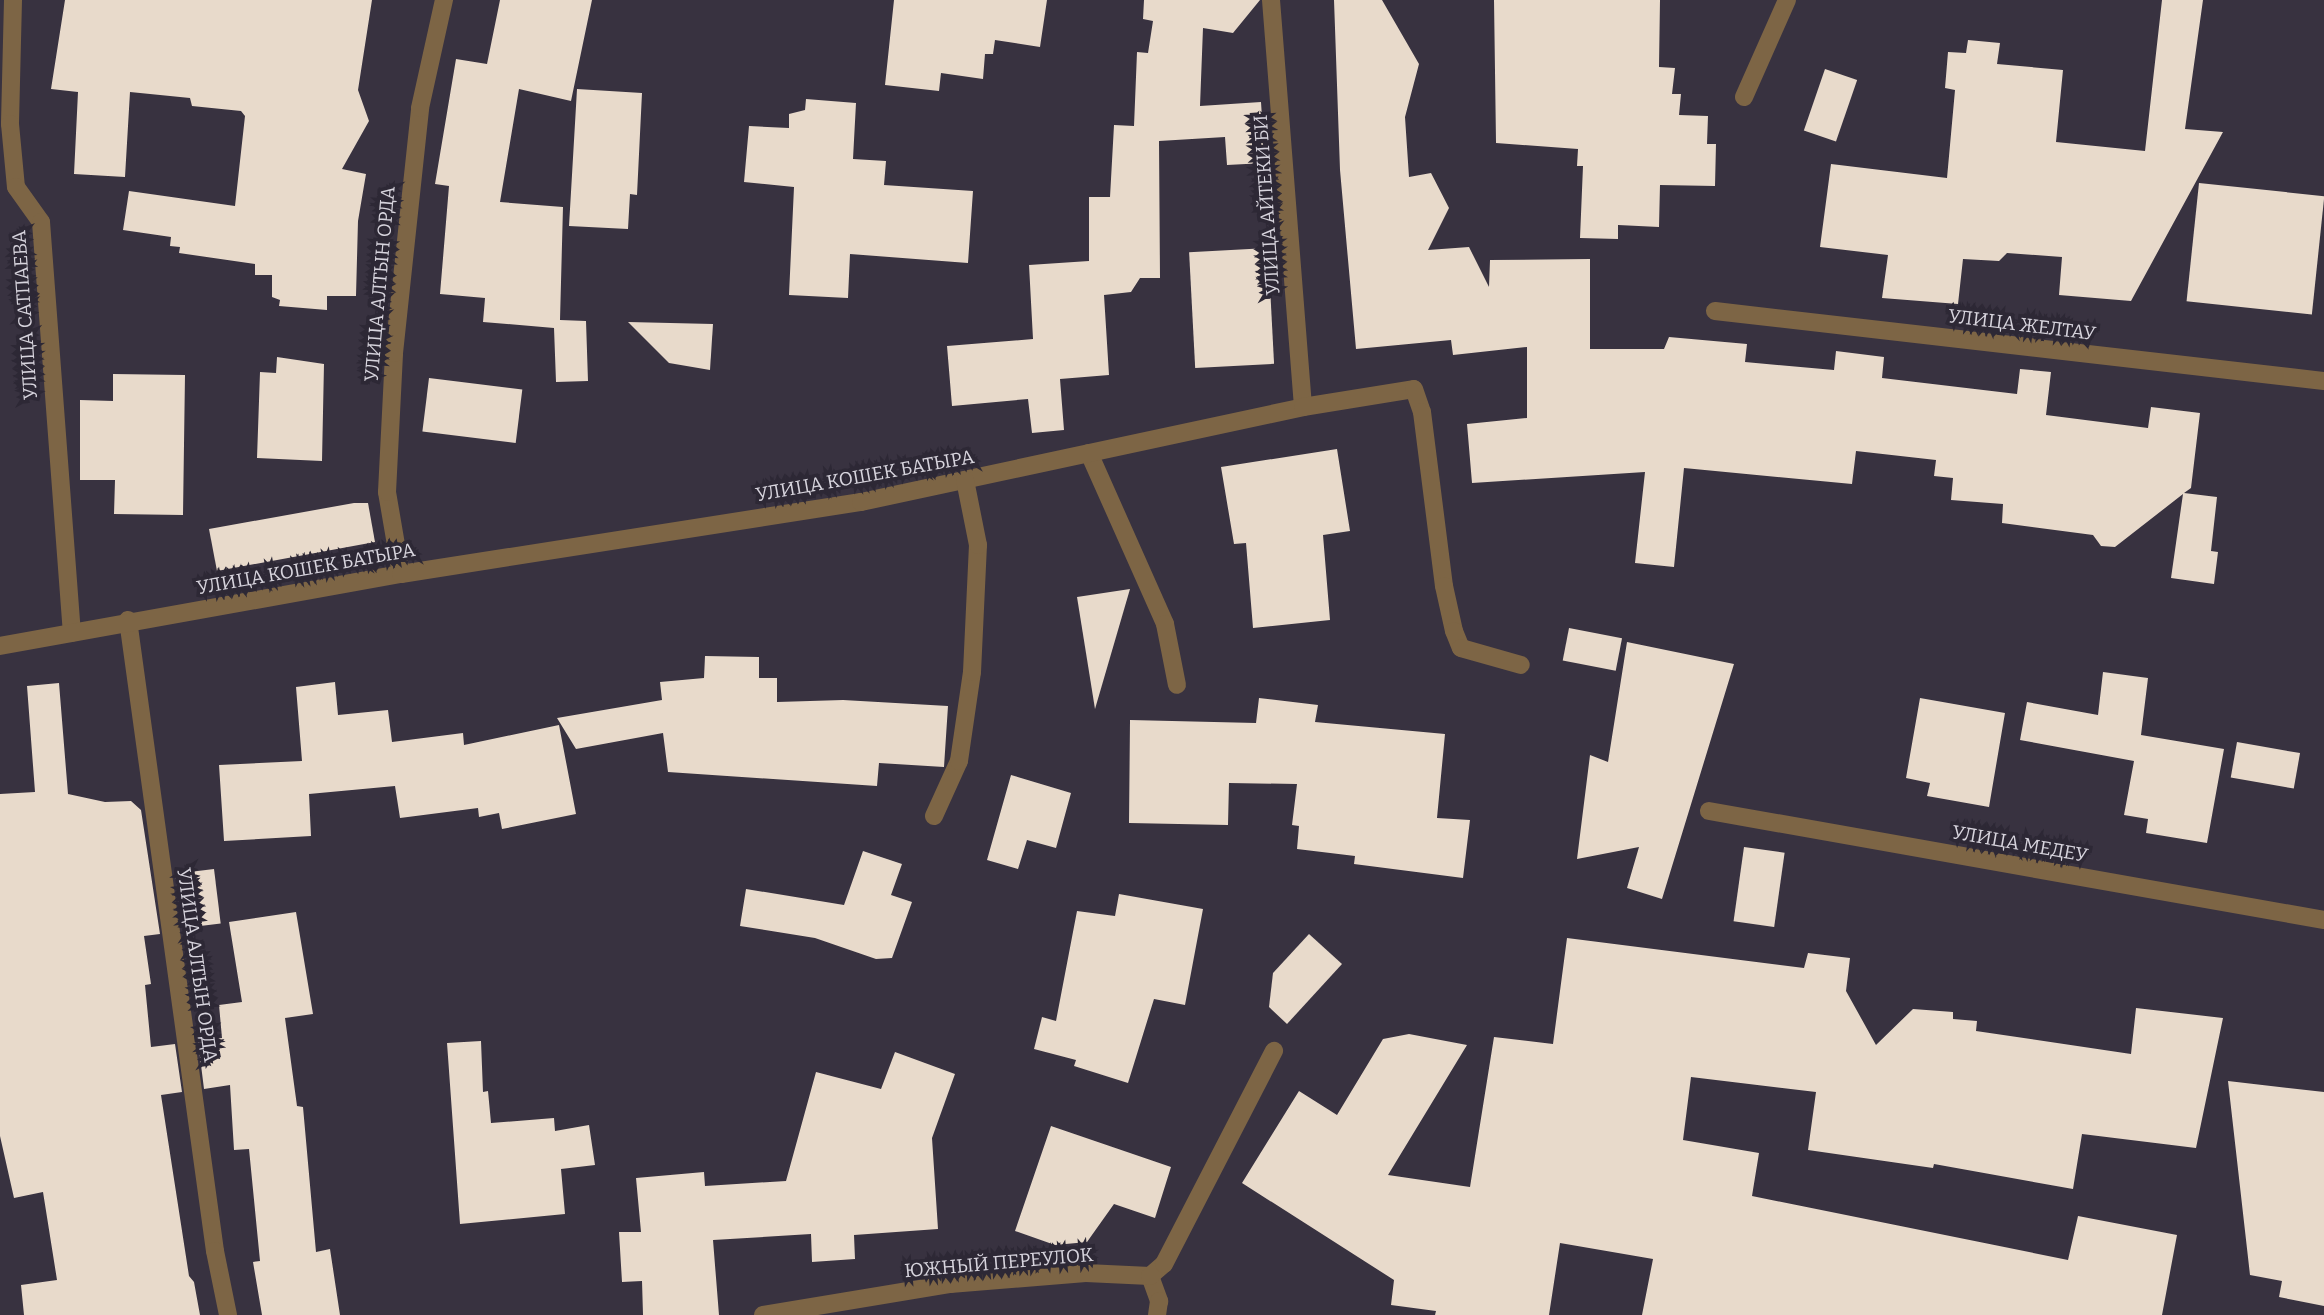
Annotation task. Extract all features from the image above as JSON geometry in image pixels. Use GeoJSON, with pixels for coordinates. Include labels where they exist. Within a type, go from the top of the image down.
{"type":"FeatureCollection","features":[{"type":"Feature","properties":{"kind":"street","name":"УЛИЦА САТПАЕВА"},"geometry":{"type":"LineString","coordinates":[[13,0],[10,124],[16,187],[41,222],[72,633]]}},
{"type":"Feature","properties":{"kind":"street","name":"УЛИЦА АЛТЫН ОРДА"},"geometry":{"type":"LineString","coordinates":[[401,574],[387,492],[394,353],[419,108],[444,0]]}},
{"type":"Feature","properties":{"kind":"street","name":"УЛИЦА АЙТЕКИ БИ"},"geometry":{"type":"LineString","coordinates":[[1271,0],[1303,407]]}},
{"type":"Feature","properties":{"kind":"street"},"geometry":{"type":"LineString","coordinates":[[1744,97],[1787,0]]}},
{"type":"Feature","properties":{"kind":"street","name":"УЛИЦА ЖЕЛТАУ"},"geometry":{"type":"LineString","coordinates":[[1715,311],[2324,382]]}},
{"type":"Feature","properties":{"kind":"street","name":"УЛИЦА КОШЕК БАТЫРА"},"geometry":{"type":"LineString","coordinates":[[0,646],[128,620],[401,574],[861,502],[1303,407],[1414,389],[1422,412],[1444,586],[1454,631],[1461,648],[1521,664]]}},
{"type":"Feature","properties":{"kind":"street"},"geometry":{"type":"LineString","coordinates":[[1089,453],[1165,624],[1177,685]]}},
{"type":"Feature","properties":{"kind":"street"},"geometry":{"type":"LineString","coordinates":[[934,816],[959,761],[972,672],[978,545],[965,480]]}},
{"type":"Feature","properties":{"kind":"street","name":"УЛИЦА АЛТЫН ОРДА"},"geometry":{"type":"LineString","coordinates":[[128,620],[215,1251],[228,1315]]}},
{"type":"Feature","properties":{"kind":"street","name":"УЛИЦА МЕДЕУ"},"geometry":{"type":"LineString","coordinates":[[1709,811],[2324,920]]}},
{"type":"Feature","properties":{"kind":"street"},"geometry":{"type":"LineString","coordinates":[[1157,1315],[1158,1301],[1150,1276],[1164,1264],[1274,1051]]}},
{"type":"Feature","properties":{"kind":"street","name":"ЮЖНЫЙ ПЕРЕУЛОК"},"geometry":{"type":"LineString","coordinates":[[763,1315],[950,1284],[1086,1273],[1150,1276]]}},
{"type":"Feature","properties":{"kind":"building"},"geometry":{"type":"Polygon","coordinates":[[[65,0],[372,0],[358,90],[369,121],[342,169],[366,174],[358,221],[356,296],[327,296],[327,310],[279,306],[280,300],[272,297],[272,275],[255,275],[255,264],[179,253],[180,247],[170,246],[171,237],[123,230],[129,191],[235,206],[245,116],[241,111],[192,106],[190,98],[130,92],[125,177],[74,174],[78,92],[51,89],[65,0]]]}},
{"type":"Feature","properties":{"kind":"building"},"geometry":{"type":"Polygon","coordinates":[[[500,0],[592,0],[571,101],[519,89],[500,202],[563,207],[560,320],[586,321],[588,381],[556,382],[554,328],[483,322],[485,298],[440,294],[449,186],[435,184],[456,59],[487,64],[500,0]]]}},
{"type":"Feature","properties":{"kind":"building"},"geometry":{"type":"Polygon","coordinates":[[[894,0],[1047,0],[1040,47],[995,40],[993,54],[985,54],[983,79],[941,73],[939,91],[885,85],[894,0]]]}},
{"type":"Feature","properties":{"kind":"building"},"geometry":{"type":"Polygon","coordinates":[[[1144,0],[1260,0],[1233,33],[1203,28],[1200,106],[1261,102],[1265,163],[1227,165],[1225,137],[1159,141],[1160,278],[1140,278],[1131,292],[1104,295],[1109,375],[1060,379],[1064,430],[1032,433],[1028,399],[952,406],[947,346],[1033,339],[1029,265],[1089,261],[1089,197],[1110,197],[1114,125],[1134,126],[1137,52],[1148,53],[1153,21],[1143,19],[1144,0]]]}},
{"type":"Feature","properties":{"kind":"building"},"geometry":{"type":"Polygon","coordinates":[[[1334,0],[1382,0],[1419,64],[1405,117],[1409,177],[1431,173],[1449,208],[1428,250],[1469,247],[1489,287],[1490,260],[1590,259],[1590,349],[1664,349],[1669,337],[1747,344],[1745,362],[1834,370],[1836,351],[1884,357],[1882,378],[2017,394],[2020,369],[2051,372],[2046,415],[2148,428],[2151,407],[2200,413],[2191,488],[2184,493],[2217,497],[2211,551],[2218,552],[2214,584],[2171,578],[2183,494],[2115,547],[2101,546],[2093,535],[2002,523],[2003,504],[1951,500],[1953,478],[1934,476],[1936,460],[1856,451],[1852,484],[1684,468],[1674,567],[1635,563],[1645,472],[1472,483],[1467,424],[1527,418],[1527,347],[1453,355],[1451,340],[1356,349],[1340,170],[1334,0]]]}},
{"type":"Feature","properties":{"kind":"building"},"geometry":{"type":"Polygon","coordinates":[[[1494,0],[1660,0],[1659,67],[1675,68],[1672,94],[1681,94],[1679,115],[1708,116],[1707,144],[1716,144],[1715,186],[1660,185],[1659,227],[1618,225],[1618,239],[1580,238],[1583,166],[1577,166],[1578,149],[1496,143],[1494,0]]]}},
{"type":"Feature","properties":{"kind":"building"},"geometry":{"type":"Polygon","coordinates":[[[2162,0],[2203,0],[2185,129],[2223,132],[2131,301],[2059,295],[2062,257],[2007,253],[1999,261],[1963,259],[1958,304],[1882,298],[1888,255],[1820,247],[1831,164],[1947,178],[1955,90],[1945,88],[1948,52],[1966,53],[1968,40],[2000,43],[1997,64],[2063,70],[2056,142],[2145,151],[2162,0]]]}},
{"type":"Feature","properties":{"kind":"building"},"geometry":{"type":"Polygon","coordinates":[[[1825,69],[1857,80],[1836,142],[1804,130],[1825,69]]]}},
{"type":"Feature","properties":{"kind":"building"},"geometry":{"type":"Polygon","coordinates":[[[577,89],[642,93],[637,195],[630,194],[628,229],[569,226],[577,89]]]}},
{"type":"Feature","properties":{"kind":"building"},"geometry":{"type":"Polygon","coordinates":[[[806,99],[856,103],[853,159],[886,161],[884,185],[973,191],[968,263],[850,254],[848,298],[789,295],[794,187],[744,182],[749,126],[789,128],[789,114],[805,110],[806,99]]]}},
{"type":"Feature","properties":{"kind":"building"},"geometry":{"type":"Polygon","coordinates":[[[2199,183],[2324,196],[2312,315],[2187,301],[2199,183]]]}},
{"type":"Feature","properties":{"kind":"building"},"geometry":{"type":"Polygon","coordinates":[[[1268,248],[1274,364],[1195,368],[1189,252],[1268,248]]]}},
{"type":"Feature","properties":{"kind":"building"},"geometry":{"type":"Polygon","coordinates":[[[628,322],[713,324],[710,370],[669,363],[628,322]]]}},
{"type":"Feature","properties":{"kind":"building"},"geometry":{"type":"Polygon","coordinates":[[[277,357],[324,364],[322,461],[257,458],[260,372],[276,373],[277,357]]]}},
{"type":"Feature","properties":{"kind":"building"},"geometry":{"type":"Polygon","coordinates":[[[113,374],[185,375],[183,515],[114,514],[115,480],[80,480],[80,400],[113,401],[113,374]]]}},
{"type":"Feature","properties":{"kind":"building"},"geometry":{"type":"Polygon","coordinates":[[[429,378],[522,389],[516,443],[422,432],[429,378]]]}},
{"type":"Feature","properties":{"kind":"building"},"geometry":{"type":"Polygon","coordinates":[[[1337,449],[1350,531],[1323,535],[1330,620],[1253,628],[1246,543],[1234,544],[1221,467],[1337,449]]]}},
{"type":"Feature","properties":{"kind":"building"},"geometry":{"type":"Polygon","coordinates":[[[354,503],[368,503],[375,542],[217,571],[209,529],[354,503]]]}},
{"type":"Feature","properties":{"kind":"building"},"geometry":{"type":"Polygon","coordinates":[[[1130,589],[1095,709],[1077,597],[1130,589]]]}},
{"type":"Feature","properties":{"kind":"building"},"geometry":{"type":"Polygon","coordinates":[[[1569,628],[1622,638],[1616,671],[1563,660],[1569,628]]]}},
{"type":"Feature","properties":{"kind":"building"},"geometry":{"type":"Polygon","coordinates":[[[1627,642],[1734,664],[1662,899],[1627,888],[1639,847],[1577,859],[1590,755],[1608,762],[1627,642]]]}},
{"type":"Feature","properties":{"kind":"building"},"geometry":{"type":"Polygon","coordinates":[[[705,656],[759,657],[759,678],[777,678],[777,702],[843,700],[948,706],[944,767],[879,763],[877,786],[668,772],[663,733],[576,749],[557,718],[662,700],[660,682],[704,678],[705,656]]]}},
{"type":"Feature","properties":{"kind":"building"},"geometry":{"type":"Polygon","coordinates":[[[2103,672],[2148,678],[2141,735],[2224,749],[2207,843],[2146,833],[2148,819],[2124,815],[2134,761],[2020,740],[2027,702],[2098,715],[2103,672]]]}},
{"type":"Feature","properties":{"kind":"building"},"geometry":{"type":"Polygon","coordinates":[[[335,682],[338,715],[388,710],[392,742],[463,733],[464,745],[559,725],[576,814],[502,829],[499,813],[479,817],[478,808],[400,818],[395,786],[309,794],[311,836],[224,841],[219,765],[302,761],[296,687],[335,682]]]}},
{"type":"Feature","properties":{"kind":"building"},"geometry":{"type":"Polygon","coordinates":[[[59,683],[68,794],[105,802],[131,801],[141,810],[160,934],[144,936],[151,984],[145,985],[151,1047],[175,1044],[182,1092],[161,1095],[189,1276],[194,1282],[200,1315],[24,1315],[21,1285],[57,1280],[43,1192],[14,1198],[0,1136],[0,794],[35,792],[27,686],[59,683]]]}},
{"type":"Feature","properties":{"kind":"building"},"geometry":{"type":"Polygon","coordinates":[[[1259,698],[1318,705],[1315,722],[1445,734],[1437,818],[1470,820],[1463,878],[1354,864],[1355,856],[1297,849],[1299,826],[1292,825],[1297,784],[1229,783],[1228,825],[1129,823],[1130,720],[1256,723],[1259,698]]]}},
{"type":"Feature","properties":{"kind":"building"},"geometry":{"type":"Polygon","coordinates":[[[1920,698],[2005,713],[1989,807],[1927,796],[1930,783],[1906,778],[1920,698]]]}},
{"type":"Feature","properties":{"kind":"building"},"geometry":{"type":"Polygon","coordinates":[[[2237,742],[2300,753],[2294,789],[2231,777],[2237,742]]]}},
{"type":"Feature","properties":{"kind":"building"},"geometry":{"type":"Polygon","coordinates":[[[1011,775],[1071,793],[1056,848],[1027,840],[1018,869],[987,860],[1011,775]]]}},
{"type":"Feature","properties":{"kind":"building"},"geometry":{"type":"Polygon","coordinates":[[[1744,847],[1785,853],[1774,927],[1734,921],[1744,847]]]}},
{"type":"Feature","properties":{"kind":"building"},"geometry":{"type":"Polygon","coordinates":[[[863,851],[902,864],[891,895],[912,902],[892,958],[876,959],[815,938],[740,926],[746,889],[844,905],[863,851]]]}},
{"type":"Feature","properties":{"kind":"building"},"geometry":{"type":"Polygon","coordinates":[[[214,869],[221,924],[182,928],[175,874],[214,869]]]}},
{"type":"Feature","properties":{"kind":"building"},"geometry":{"type":"Polygon","coordinates":[[[1119,894],[1203,909],[1185,1005],[1154,999],[1128,1083],[1074,1066],[1076,1060],[1034,1049],[1042,1017],[1056,1021],[1077,911],[1115,916],[1119,894]]]}},
{"type":"Feature","properties":{"kind":"building"},"geometry":{"type":"Polygon","coordinates":[[[296,912],[313,1014],[285,1018],[297,1106],[303,1107],[316,1252],[330,1249],[340,1315],[262,1315],[253,1262],[260,1261],[249,1149],[234,1150],[230,1085],[204,1089],[198,1041],[222,1038],[219,1005],[242,1002],[229,922],[296,912]]]}},
{"type":"Feature","properties":{"kind":"building"},"geometry":{"type":"Polygon","coordinates":[[[1309,934],[1342,964],[1287,1024],[1269,1007],[1273,973],[1309,934]]]}},
{"type":"Feature","properties":{"kind":"building"},"geometry":{"type":"Polygon","coordinates":[[[1567,938],[1804,968],[1808,953],[1850,958],[1846,991],[1876,1045],[1913,1009],[1953,1012],[1953,1019],[1977,1021],[1976,1031],[2131,1054],[2136,1008],[2223,1018],[2196,1148],[2082,1134],[2073,1189],[1934,1164],[1933,1168],[1808,1150],[1816,1092],[1691,1077],[1683,1140],[1759,1153],[1752,1196],[2068,1260],[2078,1216],[2177,1235],[2162,1315],[1642,1315],[1653,1259],[1560,1243],[1549,1315],[1435,1315],[1436,1311],[1391,1305],[1394,1280],[1242,1183],[1299,1091],[1337,1115],[1383,1039],[1409,1034],[1467,1045],[1388,1175],[1470,1187],[1494,1037],[1553,1044],[1567,938]]]}},
{"type":"Feature","properties":{"kind":"building"},"geometry":{"type":"Polygon","coordinates":[[[481,1041],[483,1092],[488,1091],[491,1123],[554,1118],[555,1131],[589,1125],[595,1165],[561,1169],[565,1214],[460,1224],[447,1043],[481,1041]]]}},
{"type":"Feature","properties":{"kind":"building"},"geometry":{"type":"Polygon","coordinates":[[[895,1052],[955,1074],[932,1138],[938,1229],[854,1235],[855,1259],[812,1262],[811,1234],[713,1240],[719,1315],[643,1315],[642,1281],[622,1282],[619,1232],[641,1232],[636,1178],[704,1172],[705,1186],[786,1181],[816,1072],[881,1089],[895,1052]]]}},
{"type":"Feature","properties":{"kind":"building"},"geometry":{"type":"Polygon","coordinates":[[[2228,1081],[2324,1092],[2324,1306],[2279,1297],[2282,1281],[2250,1275],[2228,1081]]]}},
{"type":"Feature","properties":{"kind":"building"},"geometry":{"type":"Polygon","coordinates":[[[1051,1126],[1171,1167],[1155,1218],[1114,1204],[1087,1242],[1055,1245],[1015,1231],[1051,1126]]]}}]}
